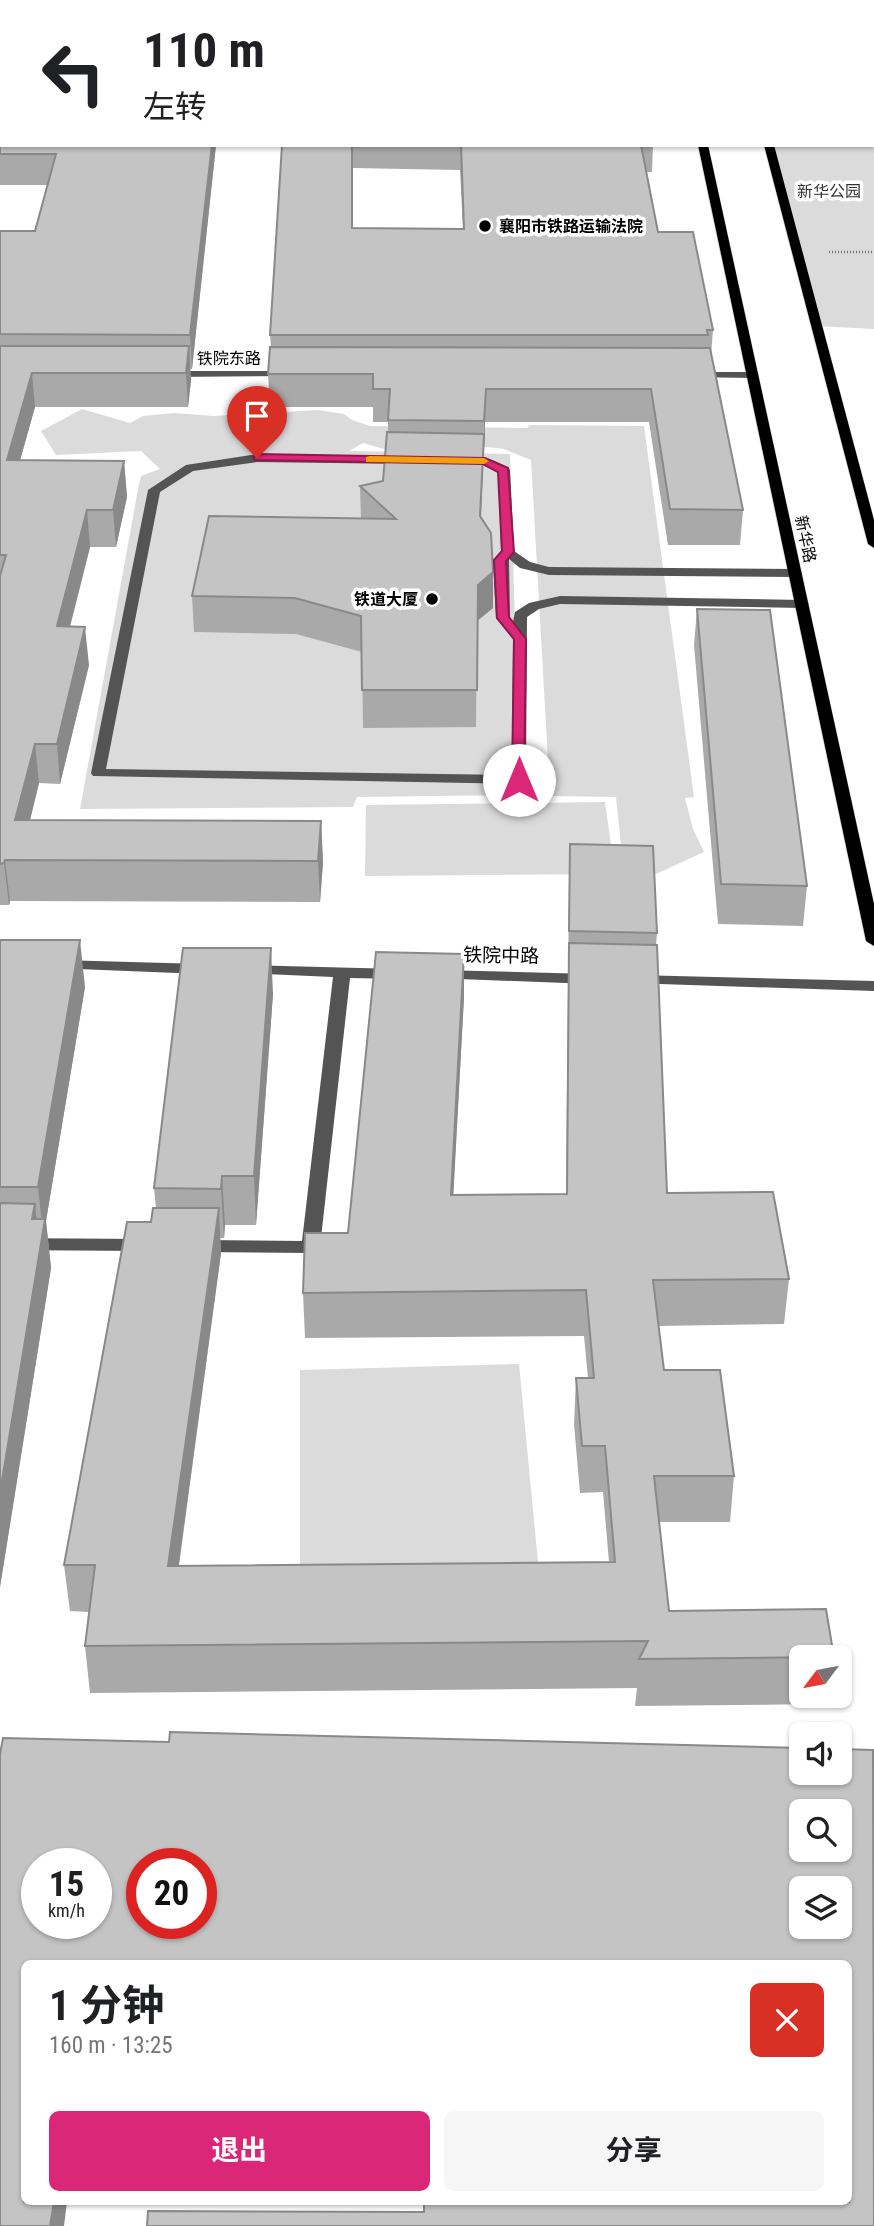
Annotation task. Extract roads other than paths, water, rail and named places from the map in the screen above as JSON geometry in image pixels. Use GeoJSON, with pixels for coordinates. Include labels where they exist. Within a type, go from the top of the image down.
{"type":"FeatureCollection","features":[{"type":"Feature","properties":{"kind":"main road","name":"新华路"},"geometry":{"type":"LineString","coordinates":[[703,147],[874,941]]}},
{"type":"Feature","properties":{"kind":"main road"},"geometry":{"type":"LineString","coordinates":[[770,147],[874,544]]}},
{"type":"Feature","properties":{"kind":"street","name":"铁院东路"},"geometry":{"type":"LineString","coordinates":[[153,374],[307,374]]}},
{"type":"Feature","properties":{"kind":"street"},"geometry":{"type":"LineString","coordinates":[[683,375],[752,375]]}},
{"type":"Feature","properties":{"kind":"street"},"geometry":{"type":"LineString","coordinates":[[418,460],[257,458],[190,468],[154,490],[98,773],[519,780],[520,615],[534,606],[560,600],[802,604]]}},
{"type":"Feature","properties":{"kind":"street"},"geometry":{"type":"LineString","coordinates":[[445,461],[485,461],[504,470],[508,552],[500,560],[503,618],[520,639]]}},
{"type":"Feature","properties":{"kind":"street"},"geometry":{"type":"LineString","coordinates":[[508,552],[525,565],[549,571],[795,573]]}},
{"type":"Feature","properties":{"kind":"street","name":"铁院中路"},"geometry":{"type":"LineString","coordinates":[[41,965],[874,986]]}},
{"type":"Feature","properties":{"kind":"street"},"geometry":{"type":"LineString","coordinates":[[0,1244],[311,1247],[342,972]]}},
{"type":"Feature","properties":{"kind":"place","name":"襄阳市铁路运输法院"},"geometry":{"type":"Point","coordinates":[485,226]}},
{"type":"Feature","properties":{"kind":"place","name":"铁道大厦"},"geometry":{"type":"Point","coordinates":[432,599]}},
{"type":"Feature","properties":{"kind":"park label","name":"新华公园"},"geometry":{"type":"Point","coordinates":[829,191]}}]}
